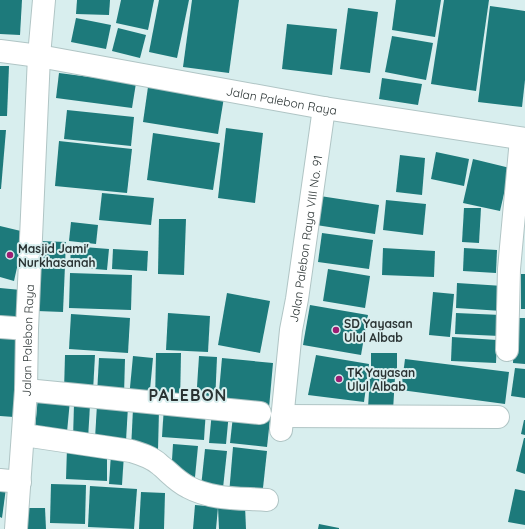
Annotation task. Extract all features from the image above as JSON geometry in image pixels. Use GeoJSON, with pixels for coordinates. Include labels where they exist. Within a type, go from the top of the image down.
{"type":"FeatureCollection","features":[{"type":"Feature","properties":{"kind":"street","name":"Jalan Palebon Raya"},"geometry":{"type":"LineString","coordinates":[[16,529],[10,481],[24,435],[39,56],[44,0]]}},
{"type":"Feature","properties":{"kind":"street"},"geometry":{"type":"LineString","coordinates":[[0,51],[39,56]]}},
{"type":"Feature","properties":{"kind":"street","name":"Jalan Palebon Raya"},"geometry":{"type":"LineString","coordinates":[[39,56],[324,108],[523,139]]}},
{"type":"Feature","properties":{"kind":"street","name":"Jalan Palebon Raya VIII No. 91"},"geometry":{"type":"LineString","coordinates":[[324,108],[297,299],[291,330],[286,369],[282,423],[498,417]]}},
{"type":"Feature","properties":{"kind":"street"},"geometry":{"type":"LineString","coordinates":[[507,350],[509,269],[523,139]]}},
{"type":"Feature","properties":{"kind":"street"},"geometry":{"type":"LineString","coordinates":[[0,327],[27,329]]}},
{"type":"Feature","properties":{"kind":"street"},"geometry":{"type":"LineString","coordinates":[[26,390],[260,413]]}},
{"type":"Feature","properties":{"kind":"street"},"geometry":{"type":"LineString","coordinates":[[24,435],[131,451],[145,455],[159,464],[171,476],[188,487],[208,495],[267,500]]}},
{"type":"Feature","properties":{"kind":"building"},"geometry":{"type":"Polygon","coordinates":[[[0,0],[22,0],[20,35],[0,34],[0,0]]]}},
{"type":"Feature","properties":{"kind":"building"},"geometry":{"type":"Polygon","coordinates":[[[77,0],[110,0],[109,15],[76,14],[77,0]]]}},
{"type":"Feature","properties":{"kind":"building"},"geometry":{"type":"Polygon","coordinates":[[[121,0],[154,0],[148,30],[116,23],[121,0]]]}},
{"type":"Feature","properties":{"kind":"building"},"geometry":{"type":"Polygon","coordinates":[[[159,0],[189,0],[177,58],[149,52],[159,0]]]}},
{"type":"Feature","properties":{"kind":"building"},"geometry":{"type":"Polygon","coordinates":[[[192,0],[239,0],[229,73],[183,67],[192,0]]]}},
{"type":"Feature","properties":{"kind":"building"},"geometry":{"type":"Polygon","coordinates":[[[396,0],[441,0],[435,37],[392,30],[396,0]]]}},
{"type":"Feature","properties":{"kind":"building"},"geometry":{"type":"Polygon","coordinates":[[[444,0],[489,0],[476,91],[431,84],[444,0]]]}},
{"type":"Feature","properties":{"kind":"building"},"geometry":{"type":"Polygon","coordinates":[[[490,6],[525,11],[525,80],[522,107],[478,102],[490,6]]]}},
{"type":"Feature","properties":{"kind":"building"},"geometry":{"type":"Polygon","coordinates":[[[348,8],[378,12],[370,73],[340,69],[348,8]]]}},
{"type":"Feature","properties":{"kind":"building"},"geometry":{"type":"Polygon","coordinates":[[[76,18],[111,25],[106,49],[71,42],[76,18]]]}},
{"type":"Feature","properties":{"kind":"building"},"geometry":{"type":"Polygon","coordinates":[[[287,24],[337,29],[332,75],[282,69],[287,24]]]}},
{"type":"Feature","properties":{"kind":"building"},"geometry":{"type":"Polygon","coordinates":[[[118,28],[146,35],[140,58],[112,51],[118,28]]]}},
{"type":"Feature","properties":{"kind":"building"},"geometry":{"type":"Polygon","coordinates":[[[392,36],[433,43],[426,80],[385,72],[392,36]]]}},
{"type":"Feature","properties":{"kind":"building"},"geometry":{"type":"Polygon","coordinates":[[[0,66],[9,66],[7,116],[0,116],[0,66]]]}},
{"type":"Feature","properties":{"kind":"building"},"geometry":{"type":"Polygon","coordinates":[[[59,73],[136,83],[132,108],[56,98],[59,73]]]}},
{"type":"Feature","properties":{"kind":"building"},"geometry":{"type":"Polygon","coordinates":[[[382,78],[422,84],[418,105],[379,99],[382,78]]]}},
{"type":"Feature","properties":{"kind":"building"},"geometry":{"type":"Polygon","coordinates":[[[149,80],[225,91],[218,134],[143,122],[149,80]]]}},
{"type":"Feature","properties":{"kind":"building"},"geometry":{"type":"Polygon","coordinates":[[[67,110],[134,117],[131,146],[64,139],[67,110]]]}},
{"type":"Feature","properties":{"kind":"building"},"geometry":{"type":"Polygon","coordinates":[[[226,128],[263,133],[255,203],[218,198],[226,128]]]}},
{"type":"Feature","properties":{"kind":"building"},"geometry":{"type":"Polygon","coordinates":[[[0,130],[6,130],[1,189],[0,189],[0,130]]]}},
{"type":"Feature","properties":{"kind":"building"},"geometry":{"type":"Polygon","coordinates":[[[153,133],[220,143],[213,190],[147,180],[153,133]]]}},
{"type":"Feature","properties":{"kind":"building"},"geometry":{"type":"Polygon","coordinates":[[[59,141],[132,149],[127,193],[55,186],[59,141]]]}},
{"type":"Feature","properties":{"kind":"building"},"geometry":{"type":"Polygon","coordinates":[[[436,152],[469,159],[464,186],[431,179],[436,152]]]}},
{"type":"Feature","properties":{"kind":"building"},"geometry":{"type":"Polygon","coordinates":[[[400,155],[425,158],[422,195],[396,192],[400,155]]]}},
{"type":"Feature","properties":{"kind":"building"},"geometry":{"type":"Polygon","coordinates":[[[473,159],[510,168],[500,211],[463,203],[473,159]]]}},
{"type":"Feature","properties":{"kind":"building"},"geometry":{"type":"Polygon","coordinates":[[[102,193],[154,198],[151,225],[99,220],[102,193]]]}},
{"type":"Feature","properties":{"kind":"building"},"geometry":{"type":"Polygon","coordinates":[[[320,196],[379,205],[375,234],[316,225],[320,196]]]}},
{"type":"Feature","properties":{"kind":"building"},"geometry":{"type":"Polygon","coordinates":[[[386,200],[426,204],[423,235],[383,230],[386,200]]]}},
{"type":"Feature","properties":{"kind":"building"},"geometry":{"type":"Polygon","coordinates":[[[464,208],[481,208],[479,243],[462,242],[464,208]]]}},
{"type":"Feature","properties":{"kind":"building"},"geometry":{"type":"Polygon","coordinates":[[[159,219],[186,219],[184,275],[158,274],[159,219]]]}},
{"type":"Feature","properties":{"kind":"building"},"geometry":{"type":"Polygon","coordinates":[[[71,222],[98,225],[96,244],[69,241],[71,222]]]}},
{"type":"Feature","properties":{"kind":"building","name":"Masjid Jami' Nurkhasanah"},"geometry":{"type":"Polygon","coordinates":[[[0,226],[25,232],[14,281],[0,277],[0,226]]]}},
{"type":"Feature","properties":{"kind":"building"},"geometry":{"type":"Polygon","coordinates":[[[322,233],[373,240],[369,269],[318,262],[322,233]]]}},
{"type":"Feature","properties":{"kind":"building"},"geometry":{"type":"Polygon","coordinates":[[[39,241],[66,242],[63,312],[37,311],[39,241]]]}},
{"type":"Feature","properties":{"kind":"building"},"geometry":{"type":"Polygon","coordinates":[[[71,246],[109,249],[107,270],[70,267],[71,246]]]}},
{"type":"Feature","properties":{"kind":"building"},"geometry":{"type":"Polygon","coordinates":[[[383,248],[435,251],[434,277],[382,275],[383,248]]]}},
{"type":"Feature","properties":{"kind":"building"},"geometry":{"type":"Polygon","coordinates":[[[464,248],[497,250],[496,273],[463,271],[464,248]]]}},
{"type":"Feature","properties":{"kind":"building"},"geometry":{"type":"Polygon","coordinates":[[[113,249],[148,251],[147,271],[112,269],[113,249]]]}},
{"type":"Feature","properties":{"kind":"building"},"geometry":{"type":"Polygon","coordinates":[[[328,269],[370,276],[365,308],[323,301],[328,269]]]}},
{"type":"Feature","properties":{"kind":"building"},"geometry":{"type":"Polygon","coordinates":[[[70,273],[132,275],[131,310],[69,308],[70,273]]]}},
{"type":"Feature","properties":{"kind":"building"},"geometry":{"type":"Polygon","coordinates":[[[521,274],[525,274],[525,309],[521,309],[521,274]]]}},
{"type":"Feature","properties":{"kind":"building"},"geometry":{"type":"Polygon","coordinates":[[[457,283],[503,286],[502,311],[456,308],[457,283]]]}},
{"type":"Feature","properties":{"kind":"building"},"geometry":{"type":"Polygon","coordinates":[[[0,288],[21,290],[18,323],[0,321],[0,288]]]}},
{"type":"Feature","properties":{"kind":"building"},"geometry":{"type":"Polygon","coordinates":[[[433,292],[454,294],[450,337],[429,335],[433,292]]]}},
{"type":"Feature","properties":{"kind":"building"},"geometry":{"type":"Polygon","coordinates":[[[227,293],[270,301],[260,353],[218,345],[227,293]]]}},
{"type":"Feature","properties":{"kind":"building","name":"SD Yayasan Ulul Albab"},"geometry":{"type":"Polygon","coordinates":[[[310,305],[368,315],[361,355],[303,345],[310,305]]]}},
{"type":"Feature","properties":{"kind":"building"},"geometry":{"type":"Polygon","coordinates":[[[168,313],[210,316],[208,352],[166,350],[168,313]]]}},
{"type":"Feature","properties":{"kind":"building"},"geometry":{"type":"Polygon","coordinates":[[[456,313],[501,315],[500,336],[455,334],[456,313]]]}},
{"type":"Feature","properties":{"kind":"building"},"geometry":{"type":"Polygon","coordinates":[[[71,314],[130,318],[128,353],[69,349],[71,314]]]}},
{"type":"Feature","properties":{"kind":"building"},"geometry":{"type":"Polygon","coordinates":[[[515,318],[525,318],[525,364],[513,363],[515,318]]]}},
{"type":"Feature","properties":{"kind":"building"},"geometry":{"type":"Polygon","coordinates":[[[452,337],[497,340],[496,363],[451,361],[452,337]]]}},
{"type":"Feature","properties":{"kind":"building"},"geometry":{"type":"Polygon","coordinates":[[[0,338],[20,339],[14,417],[0,416],[0,338]]]}},
{"type":"Feature","properties":{"kind":"building"},"geometry":{"type":"Polygon","coordinates":[[[156,353],[181,353],[180,403],[155,402],[156,353]]]}},
{"type":"Feature","properties":{"kind":"building"},"geometry":{"type":"Polygon","coordinates":[[[371,353],[397,353],[397,370],[371,370],[371,353]]]}},
{"type":"Feature","properties":{"kind":"building"},"geometry":{"type":"Polygon","coordinates":[[[65,355],[95,355],[93,391],[64,391],[65,355]]]}},
{"type":"Feature","properties":{"kind":"building","name":"TK Yayasan Ulul Albab"},"geometry":{"type":"Polygon","coordinates":[[[316,355],[369,364],[364,402],[308,395],[316,355]]]}},
{"type":"Feature","properties":{"kind":"building"},"geometry":{"type":"Polygon","coordinates":[[[133,356],[153,358],[149,400],[129,398],[133,356]]]}},
{"type":"Feature","properties":{"kind":"building"},"geometry":{"type":"Polygon","coordinates":[[[199,356],[217,357],[215,403],[196,402],[199,356]]]}},
{"type":"Feature","properties":{"kind":"building"},"geometry":{"type":"Polygon","coordinates":[[[99,358],[125,359],[124,395],[97,394],[99,358]]]}},
{"type":"Feature","properties":{"kind":"building"},"geometry":{"type":"Polygon","coordinates":[[[222,358],[273,363],[269,408],[218,403],[222,358]]]}},
{"type":"Feature","properties":{"kind":"building"},"geometry":{"type":"Polygon","coordinates":[[[405,359],[509,372],[505,404],[401,390],[405,359]]]}},
{"type":"Feature","properties":{"kind":"building"},"geometry":{"type":"Polygon","coordinates":[[[515,368],[525,369],[525,398],[511,396],[515,368]]]}},
{"type":"Feature","properties":{"kind":"building"},"geometry":{"type":"Polygon","coordinates":[[[370,375],[395,377],[393,410],[368,408],[370,375]]]}},
{"type":"Feature","properties":{"kind":"building"},"geometry":{"type":"Polygon","coordinates":[[[38,397],[70,400],[67,432],[35,429],[38,397]]]}},
{"type":"Feature","properties":{"kind":"building"},"geometry":{"type":"Polygon","coordinates":[[[74,404],[90,405],[88,439],[73,439],[74,404]]]}},
{"type":"Feature","properties":{"kind":"building"},"geometry":{"type":"Polygon","coordinates":[[[97,404],[128,406],[126,441],[95,439],[97,404]]]}},
{"type":"Feature","properties":{"kind":"building"},"geometry":{"type":"Polygon","coordinates":[[[164,406],[206,409],[204,440],[162,437],[164,406]]]}},
{"type":"Feature","properties":{"kind":"building"},"geometry":{"type":"Polygon","coordinates":[[[133,409],[159,410],[158,450],[131,449],[133,409]]]}},
{"type":"Feature","properties":{"kind":"building"},"geometry":{"type":"Polygon","coordinates":[[[212,411],[229,412],[226,444],[209,443],[212,411]]]}},
{"type":"Feature","properties":{"kind":"building"},"geometry":{"type":"Polygon","coordinates":[[[233,416],[270,419],[267,447],[230,443],[233,416]]]}},
{"type":"Feature","properties":{"kind":"building"},"geometry":{"type":"Polygon","coordinates":[[[525,420],[525,435],[521,434],[525,420]]]}},
{"type":"Feature","properties":{"kind":"building"},"geometry":{"type":"Polygon","coordinates":[[[525,438],[525,474],[516,471],[525,438]]]}},
{"type":"Feature","properties":{"kind":"building"},"geometry":{"type":"Polygon","coordinates":[[[173,444],[198,446],[195,477],[171,475],[173,444]]]}},
{"type":"Feature","properties":{"kind":"building"},"geometry":{"type":"Polygon","coordinates":[[[67,447],[107,449],[107,481],[66,479],[67,447]]]}},
{"type":"Feature","properties":{"kind":"building"},"geometry":{"type":"Polygon","coordinates":[[[233,447],[267,451],[262,497],[229,494],[233,447]]]}},
{"type":"Feature","properties":{"kind":"building"},"geometry":{"type":"Polygon","coordinates":[[[205,449],[227,451],[223,488],[201,487],[205,449]]]}},
{"type":"Feature","properties":{"kind":"building"},"geometry":{"type":"Polygon","coordinates":[[[111,454],[124,454],[122,485],[109,484],[111,454]]]}},
{"type":"Feature","properties":{"kind":"building"},"geometry":{"type":"Polygon","coordinates":[[[51,484],[86,485],[85,524],[50,523],[51,484]]]}},
{"type":"Feature","properties":{"kind":"building"},"geometry":{"type":"Polygon","coordinates":[[[90,486],[137,489],[134,529],[88,527],[90,486]]]}},
{"type":"Feature","properties":{"kind":"building"},"geometry":{"type":"Polygon","coordinates":[[[0,487],[6,488],[2,518],[0,517],[0,487]]]}},
{"type":"Feature","properties":{"kind":"building"},"geometry":{"type":"Polygon","coordinates":[[[515,489],[525,491],[525,525],[508,522],[515,489]]]}},
{"type":"Feature","properties":{"kind":"building"},"geometry":{"type":"Polygon","coordinates":[[[141,492],[165,493],[164,529],[139,529],[141,492]]]}},
{"type":"Feature","properties":{"kind":"building"},"geometry":{"type":"Polygon","coordinates":[[[195,505],[218,507],[216,529],[193,529],[195,505]]]}},
{"type":"Feature","properties":{"kind":"building"},"geometry":{"type":"Polygon","coordinates":[[[245,506],[246,529],[219,529],[218,507],[245,506]]]}},
{"type":"Feature","properties":{"kind":"building"},"geometry":{"type":"Polygon","coordinates":[[[24,508],[45,508],[46,529],[25,529],[24,508]]]}},
{"type":"Feature","properties":{"kind":"building"},"geometry":{"type":"Polygon","coordinates":[[[319,524],[339,528],[339,529],[318,529],[319,524]]]}},
{"type":"Feature","properties":{"kind":"place","name":"Masjid Jami' Nurkhasanah"},"geometry":{"type":"Point","coordinates":[10,255]}},
{"type":"Feature","properties":{"kind":"place","name":"SD Yayasan Ulul Albab"},"geometry":{"type":"Point","coordinates":[336,330]}},
{"type":"Feature","properties":{"kind":"place","name":"TK Yayasan Ulul Albab"},"geometry":{"type":"Point","coordinates":[339,379]}},
{"type":"Feature","properties":{"kind":"district","name":"PALEBON"},"geometry":{"type":"Point","coordinates":[188,395]}}]}
